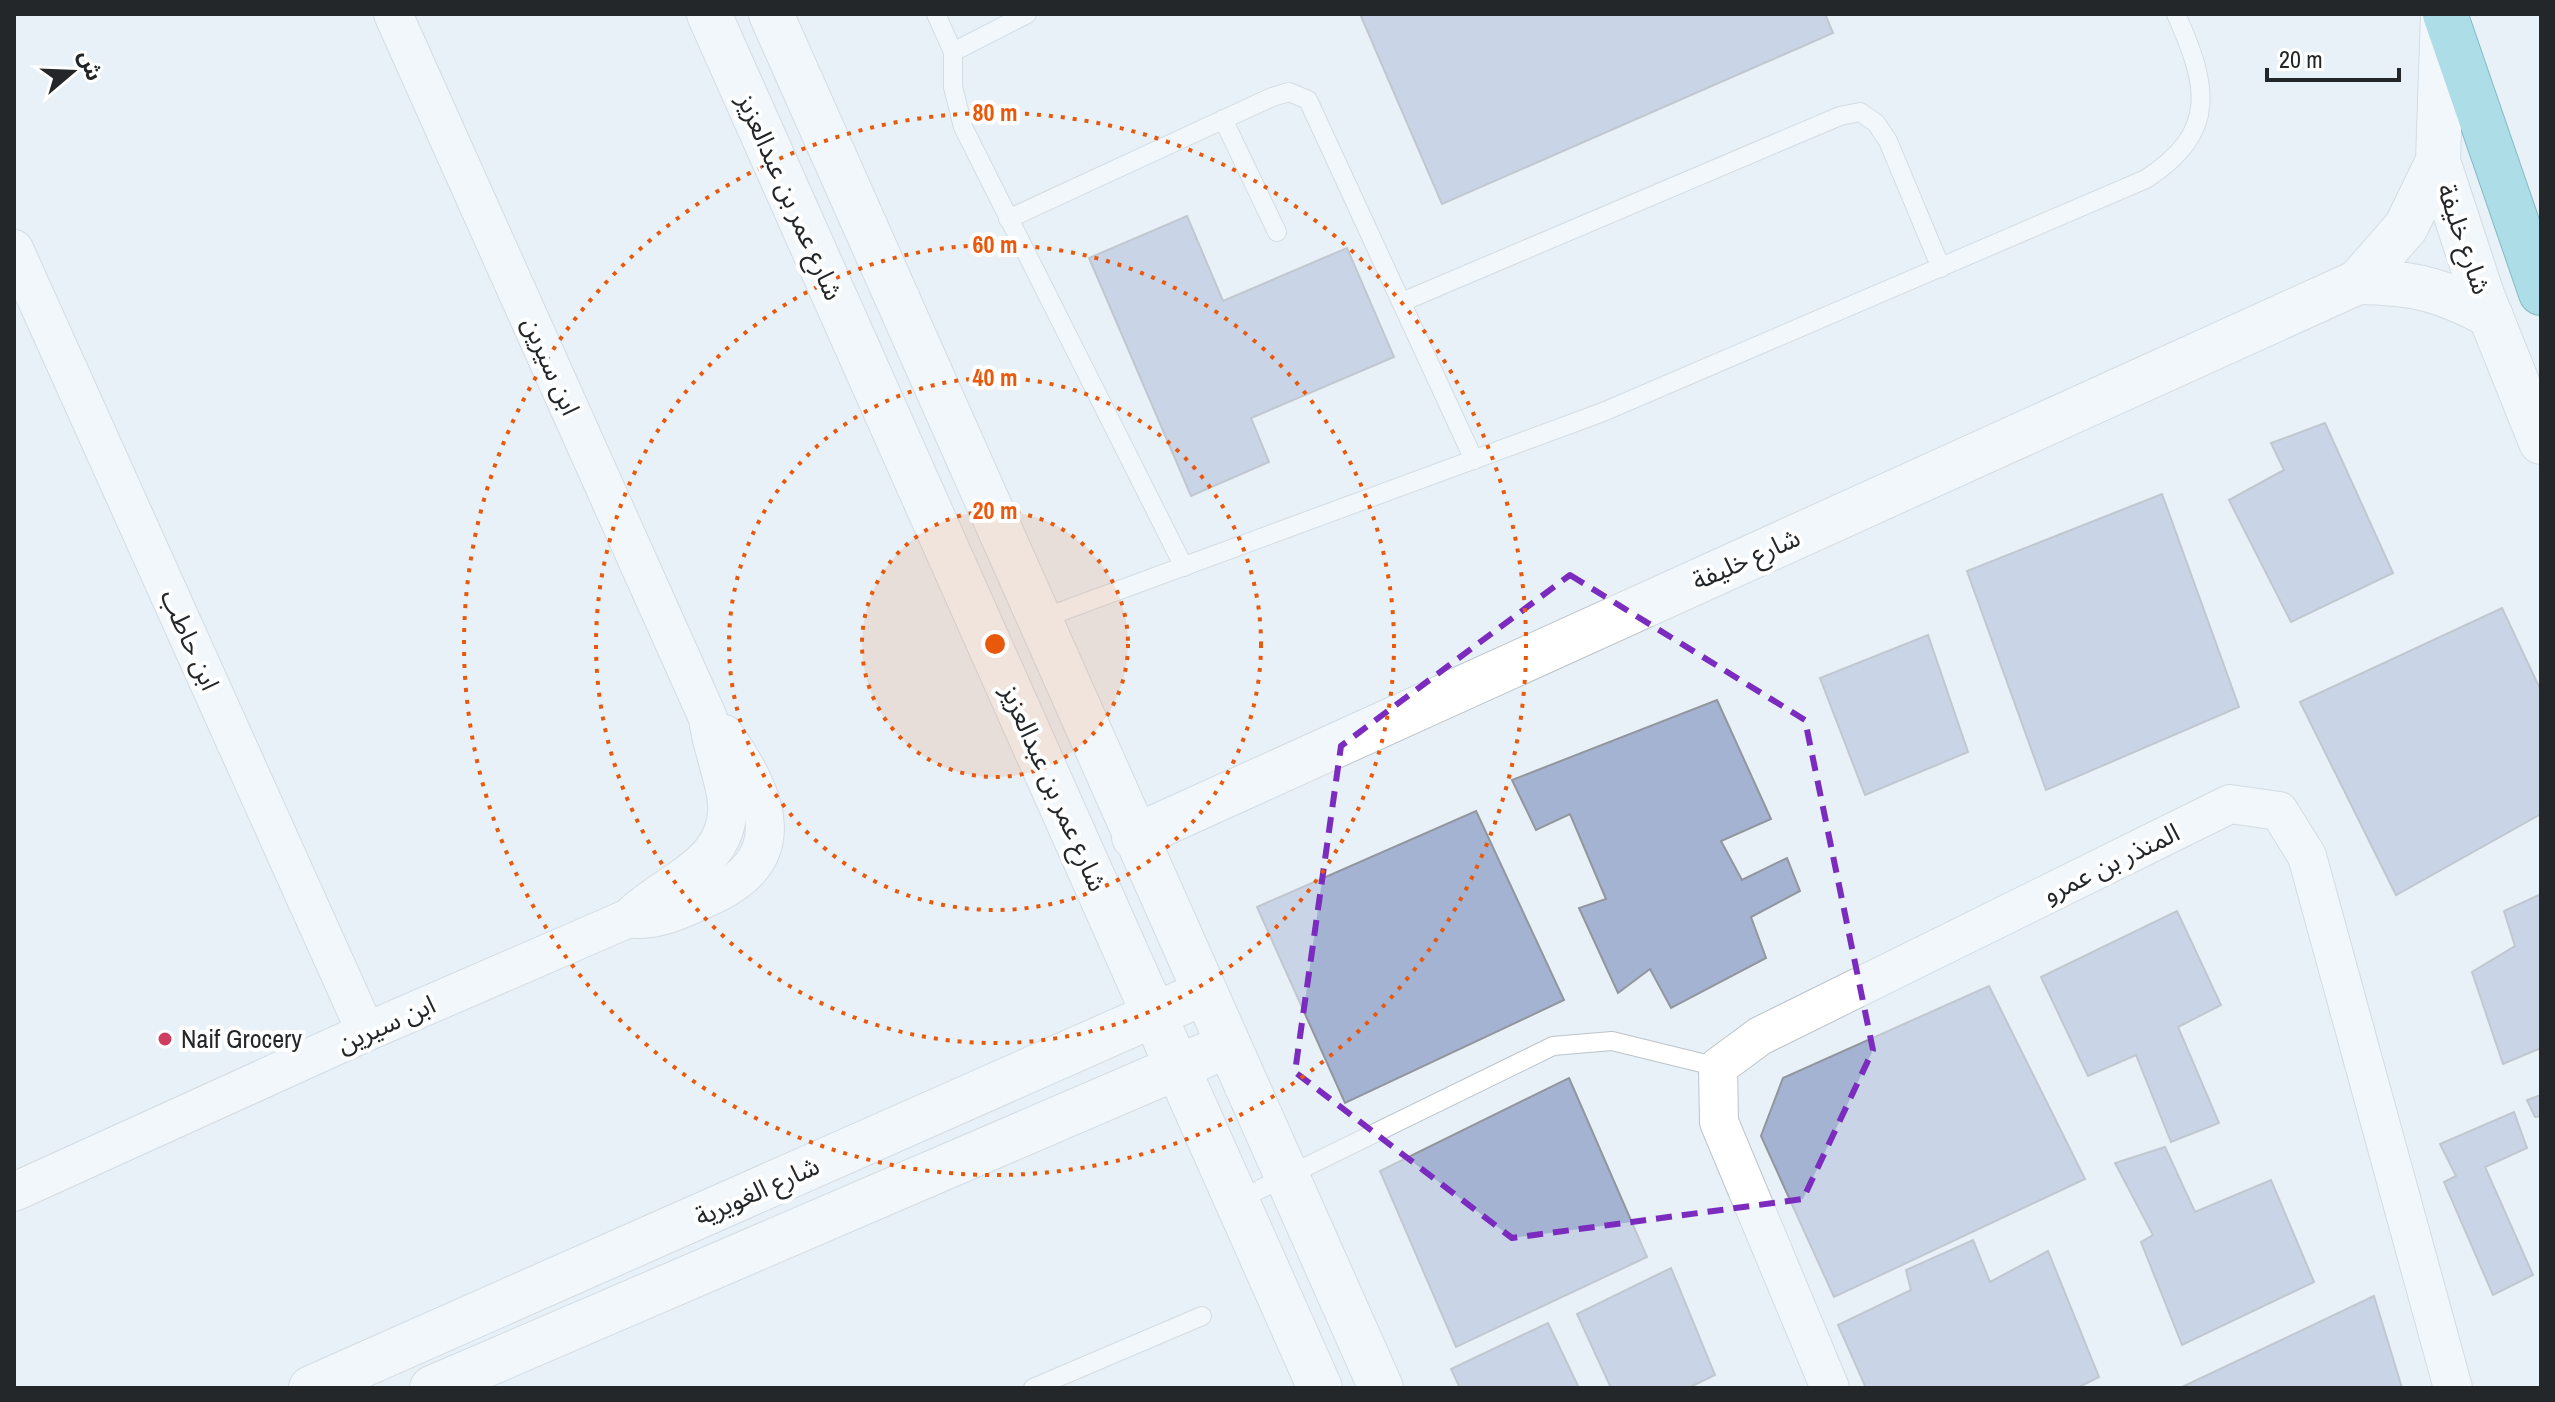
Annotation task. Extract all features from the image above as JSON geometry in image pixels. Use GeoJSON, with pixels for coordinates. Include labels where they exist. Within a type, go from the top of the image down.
{"type":"FeatureCollection","features":[{"type":"Feature","properties":{"kind":"main road","name":"شارع خليفة"},"geometry":{"type":"LineString","coordinates":[[2444,14],[2541,293]]}},
{"type":"Feature","properties":{"kind":"street","name":"ابن سيرين"},"geometry":{"type":"LineString","coordinates":[[14,1192],[366,1032],[629,918],[669,914],[724,890],[751,872],[759,859],[766,829],[764,814],[735,749],[708,718],[393,14]]}},
{"type":"Feature","properties":{"kind":"street","name":"شارع عمر بن عبدالعزيز"},"geometry":{"type":"LineString","coordinates":[[709,14],[1320,1388]]}},
{"type":"Feature","properties":{"kind":"street","name":"شارع عمر بن عبدالعزيز"},"geometry":{"type":"LineString","coordinates":[[771,14],[1226,1046],[1381,1388]]}},
{"type":"Feature","properties":{"kind":"street","name":"شارع خليفة"},"geometry":{"type":"LineString","coordinates":[[2444,14],[2438,161],[2491,316],[2541,442]]}},
{"type":"Feature","properties":{"kind":"street","name":"شارع خليفة"},"geometry":{"type":"LineString","coordinates":[[2358,282],[2406,227],[2438,161]]}},
{"type":"Feature","properties":{"kind":"street","name":"ابن حاطب"},"geometry":{"type":"LineString","coordinates":[[14,249],[366,1032]]}},
{"type":"Feature","properties":{"kind":"street","name":"شارع خليفة"},"geometry":{"type":"LineString","coordinates":[[1134,837],[2358,282],[2405,282],[2450,294],[2491,316]]}},
{"type":"Feature","properties":{"kind":"street","name":"المنذر بن عمرو"},"geometry":{"type":"LineString","coordinates":[[1718,1067],[1760,1036],[2230,804],[2279,811],[2307,856],[2453,1388]]}},
{"type":"Feature","properties":{"kind":"street","name":"شارع الغويرية"},"geometry":{"type":"LineString","coordinates":[[311,1388],[1156,1016],[1203,992]]}},
{"type":"Feature","properties":{"kind":"street","name":"شارع الغويرية"},"geometry":{"type":"LineString","coordinates":[[432,1388],[1226,1046]]}},
{"type":"Feature","properties":{"kind":"street"},"geometry":{"type":"LineString","coordinates":[[1718,1067],[1719,1122],[1830,1388]]}},
{"type":"Feature","properties":{"kind":"lane"},"geometry":{"type":"LineString","coordinates":[[936,14],[953,52],[953,87],[963,127],[1184,567]]}},
{"type":"Feature","properties":{"kind":"lane"},"geometry":{"type":"LineString","coordinates":[[953,52],[1027,14]]}},
{"type":"Feature","properties":{"kind":"lane"},"geometry":{"type":"LineString","coordinates":[[1038,620],[1603,412],[2146,179],[2168,165],[2186,146],[2197,123],[2202,97],[2200,72],[2176,14]]}},
{"type":"Feature","properties":{"kind":"lane"},"geometry":{"type":"LineString","coordinates":[[1008,219],[1223,119],[1289,92],[1308,100],[1474,460]]}},
{"type":"Feature","properties":{"kind":"lane"},"geometry":{"type":"LineString","coordinates":[[1402,302],[1840,116],[1860,112],[1876,123],[1888,141],[1941,268]]}},
{"type":"Feature","properties":{"kind":"lane"},"geometry":{"type":"LineString","coordinates":[[1223,119],[1277,232]]}},
{"type":"Feature","properties":{"kind":"lane"},"geometry":{"type":"LineString","coordinates":[[1238,1200],[1553,1046],[1612,1041],[1718,1067]]}},
{"type":"Feature","properties":{"kind":"lane"},"geometry":{"type":"LineString","coordinates":[[1033,1388],[1202,1316]]}},
{"type":"Feature","properties":{"kind":"highlighted area"},"geometry":{"type":"Polygon","coordinates":[[[1570,575],[1805,720],[1873,1050],[1803,1199],[1512,1238],[1295,1072],[1341,746],[1570,575]]]}},
{"type":"Feature","properties":{"kind":"building"},"geometry":{"type":"Polygon","coordinates":[[[1360,14],[1825,14],[1833,33],[1442,204],[1360,14]]]}},
{"type":"Feature","properties":{"kind":"building"},"geometry":{"type":"Polygon","coordinates":[[[1187,216],[1223,301],[1347,248],[1394,357],[1251,418],[1269,462],[1191,496],[1089,258],[1187,216]]]}},
{"type":"Feature","properties":{"kind":"building"},"geometry":{"type":"Polygon","coordinates":[[[2325,423],[2393,573],[2291,622],[2229,500],[2284,470],[2271,443],[2325,423]]]}},
{"type":"Feature","properties":{"kind":"building"},"geometry":{"type":"Polygon","coordinates":[[[2162,494],[2239,707],[2046,790],[1967,571],[2162,494]]]}},
{"type":"Feature","properties":{"kind":"building"},"geometry":{"type":"Polygon","coordinates":[[[2502,608],[2541,691],[2541,814],[2396,895],[2300,702],[2502,608]]]}},
{"type":"Feature","properties":{"kind":"building"},"geometry":{"type":"Polygon","coordinates":[[[1928,635],[1968,752],[1865,795],[1820,678],[1928,635]]]}},
{"type":"Feature","properties":{"kind":"building"},"geometry":{"type":"Polygon","coordinates":[[[1717,700],[1771,819],[1721,841],[1742,880],[1787,858],[1800,891],[1751,917],[1766,958],[1671,1008],[1650,969],[1618,993],[1579,908],[1606,899],[1570,814],[1536,830],[1512,780],[1717,700]]]}},
{"type":"Feature","properties":{"kind":"building"},"geometry":{"type":"Polygon","coordinates":[[[1476,811],[1564,1000],[1345,1103],[1257,907],[1476,811]]]}},
{"type":"Feature","properties":{"kind":"building"},"geometry":{"type":"Polygon","coordinates":[[[2541,894],[2541,1048],[2503,1064],[2472,972],[2515,946],[2504,911],[2541,894]]]}},
{"type":"Feature","properties":{"kind":"building"},"geometry":{"type":"Polygon","coordinates":[[[2177,911],[2221,1005],[2178,1027],[2219,1123],[2171,1142],[2136,1055],[2088,1076],[2041,977],[2177,911]]]}},
{"type":"Feature","properties":{"kind":"building"},"geometry":{"type":"Polygon","coordinates":[[[1989,986],[2085,1179],[1834,1297],[1761,1136],[1783,1078],[1989,986]]]}},
{"type":"Feature","properties":{"kind":"building"},"geometry":{"type":"Polygon","coordinates":[[[1569,1078],[1647,1257],[1456,1347],[1380,1171],[1569,1078]]]}},
{"type":"Feature","properties":{"kind":"building"},"geometry":{"type":"Polygon","coordinates":[[[2541,1095],[2541,1116],[2535,1117],[2527,1100],[2541,1095]]]}},
{"type":"Feature","properties":{"kind":"building"},"geometry":{"type":"Polygon","coordinates":[[[2514,1112],[2527,1148],[2485,1167],[2533,1275],[2493,1295],[2444,1182],[2456,1176],[2440,1144],[2514,1112]]]}},
{"type":"Feature","properties":{"kind":"building"},"geometry":{"type":"Polygon","coordinates":[[[2165,1147],[2195,1212],[2271,1180],[2314,1282],[2182,1345],[2141,1242],[2153,1235],[2115,1163],[2165,1147]]]}},
{"type":"Feature","properties":{"kind":"building"},"geometry":{"type":"Polygon","coordinates":[[[1973,1240],[1990,1282],[2048,1251],[2099,1377],[2077,1388],[1866,1388],[1838,1325],[1911,1290],[1906,1270],[1973,1240]]]}},
{"type":"Feature","properties":{"kind":"building"},"geometry":{"type":"Polygon","coordinates":[[[1671,1268],[1715,1375],[1688,1388],[1611,1388],[1577,1314],[1671,1268]]]}},
{"type":"Feature","properties":{"kind":"building"},"geometry":{"type":"Polygon","coordinates":[[[2374,1296],[2402,1388],[2180,1388],[2374,1296]]]}},
{"type":"Feature","properties":{"kind":"building"},"geometry":{"type":"Polygon","coordinates":[[[1548,1323],[1579,1388],[1460,1388],[1451,1369],[1548,1323]]]}},
{"type":"Feature","properties":{"kind":"place","name":"Naif Grocery"},"geometry":{"type":"Point","coordinates":[165,1039]}}]}
